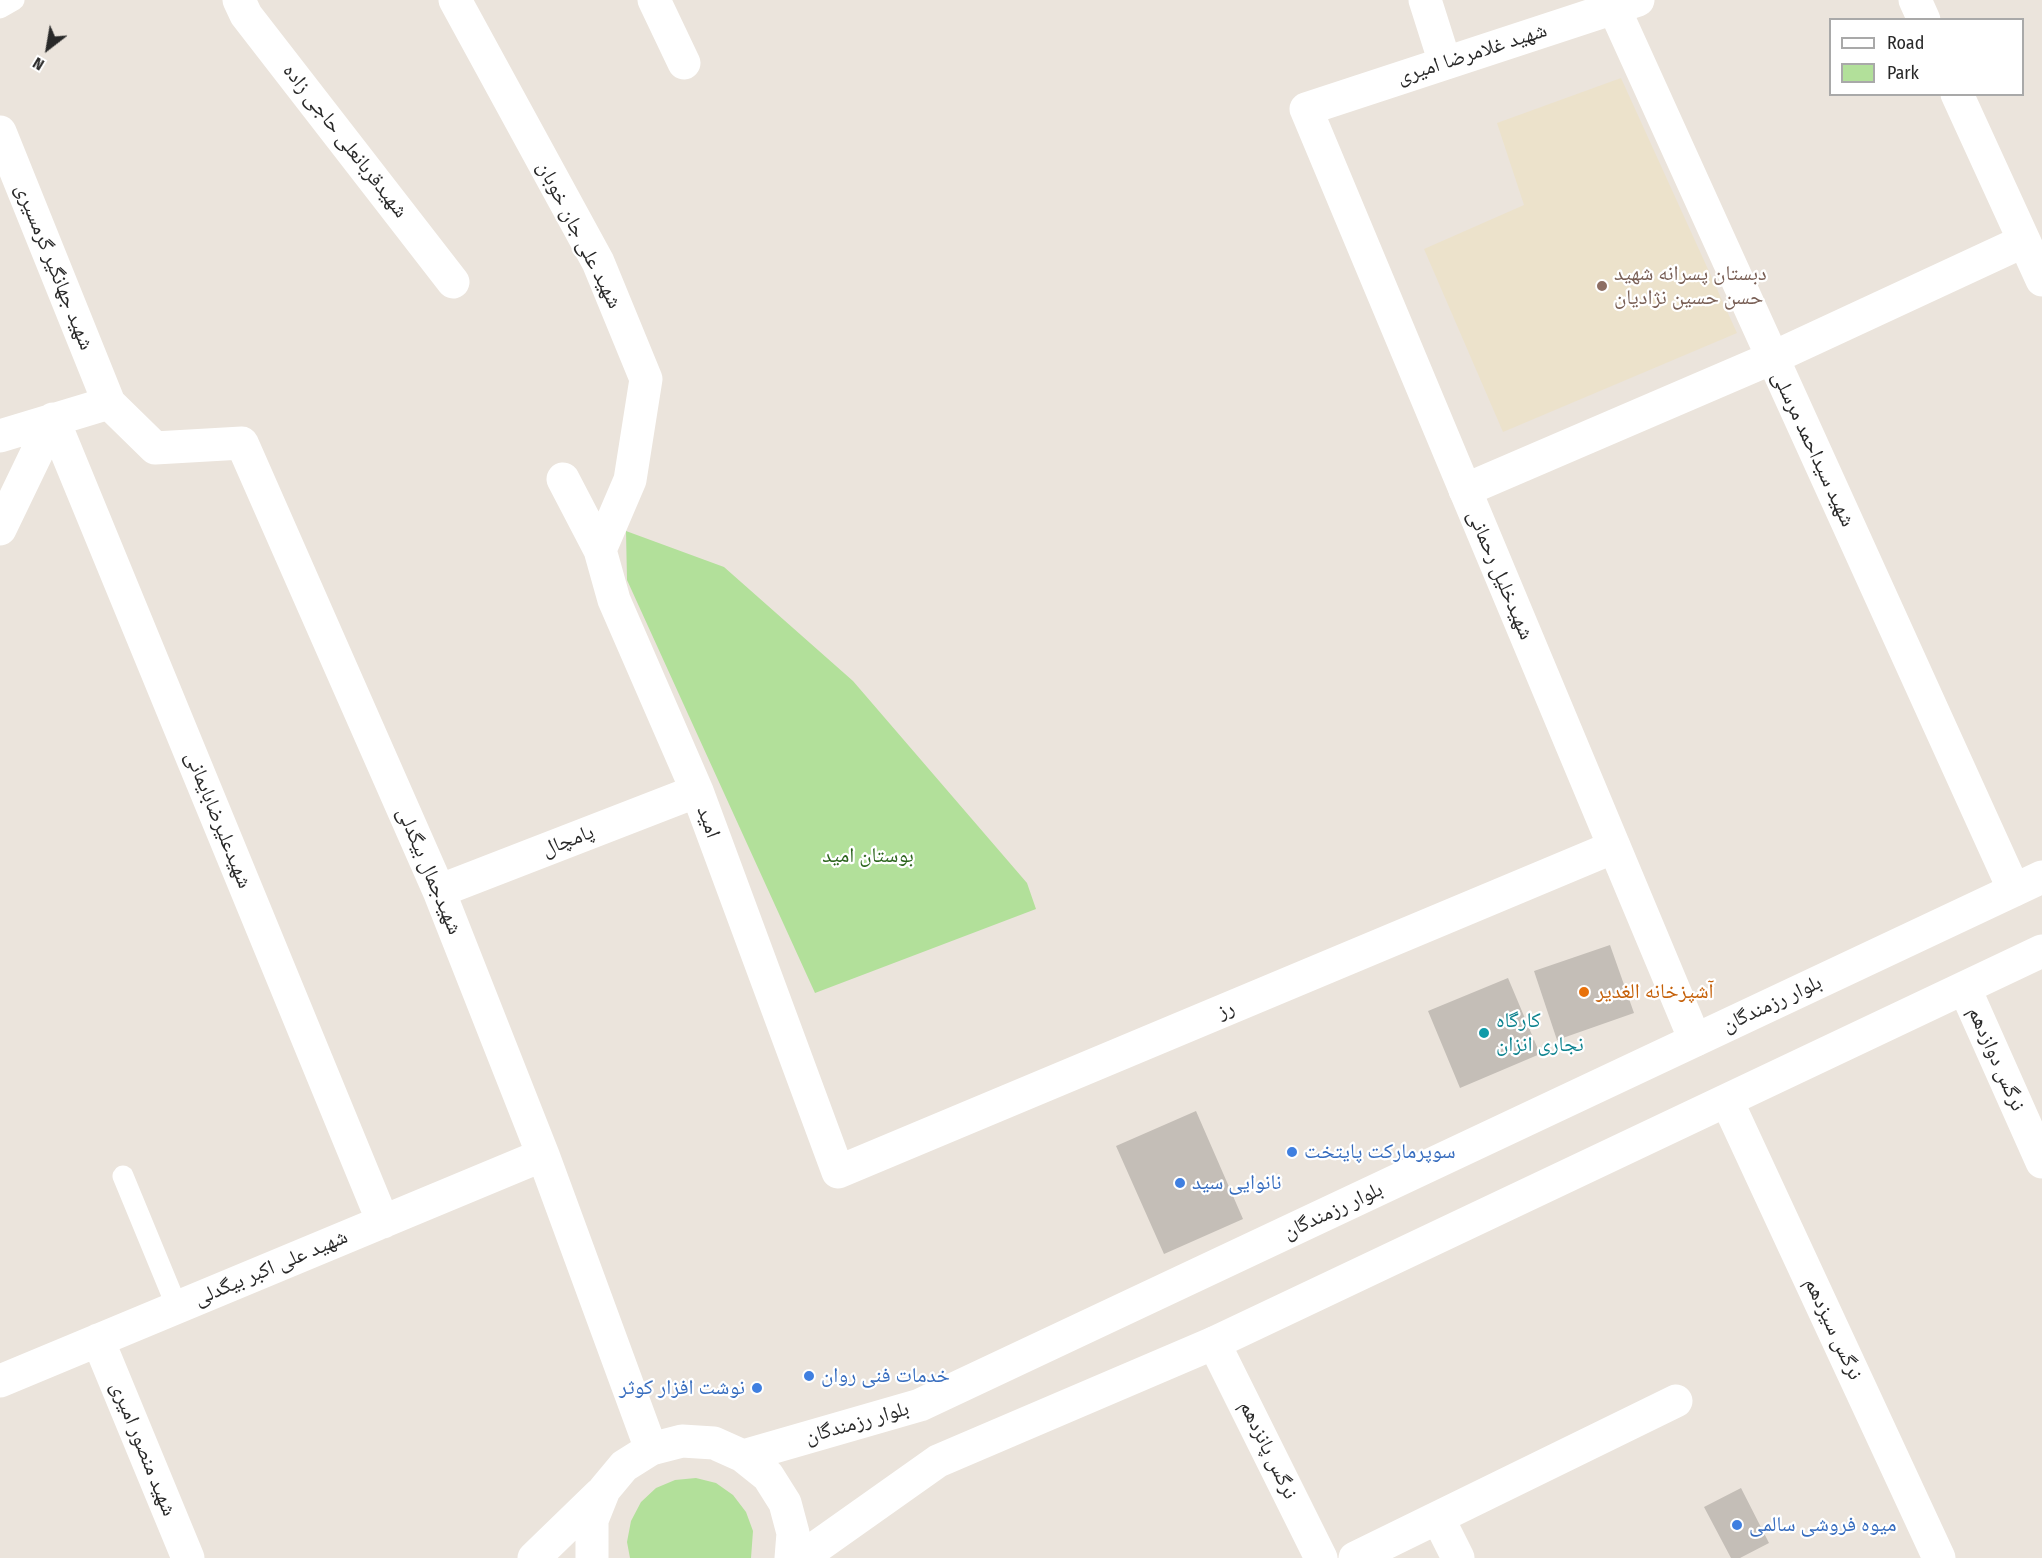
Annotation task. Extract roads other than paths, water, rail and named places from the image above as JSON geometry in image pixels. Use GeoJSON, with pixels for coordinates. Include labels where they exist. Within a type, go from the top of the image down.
{"type":"FeatureCollection","features":[{"type":"Feature","properties":{"kind":"street","name":"شهیدقربانعلی حاجی زاده"},"geometry":{"type":"LineString","coordinates":[[239,0],[246,15],[453,282]]}},
{"type":"Feature","properties":{"kind":"street","name":"شهید علی جان خوبان"},"geometry":{"type":"LineString","coordinates":[[455,0],[598,262],[646,378],[630,480],[600,550]]}},
{"type":"Feature","properties":{"kind":"street"},"geometry":{"type":"LineString","coordinates":[[654,0],[684,63]]}},
{"type":"Feature","properties":{"kind":"street"},"geometry":{"type":"LineString","coordinates":[[1425,0],[1445,63]]}},
{"type":"Feature","properties":{"kind":"street"},"geometry":{"type":"LineString","coordinates":[[1915,0],[1923,18]]}},
{"type":"Feature","properties":{"kind":"street","name":"شهید غلامرضا امیری"},"geometry":{"type":"LineString","coordinates":[[1306,109],[1626,4]]}},
{"type":"Feature","properties":{"kind":"street","name":"شهید سیداحمد مرسلی"},"geometry":{"type":"LineString","coordinates":[[1626,4],[1772,358],[2028,883]]}},
{"type":"Feature","properties":{"kind":"street"},"geometry":{"type":"LineString","coordinates":[[1958,96],[2022,242],[2042,280]]}},
{"type":"Feature","properties":{"kind":"street","name":"شهیدخلیل رحمانی"},"geometry":{"type":"LineString","coordinates":[[1306,109],[1695,1040]]}},
{"type":"Feature","properties":{"kind":"street","name":"شهید جهانگیر گرمسیری"},"geometry":{"type":"LineString","coordinates":[[0,132],[109,402]]}},
{"type":"Feature","properties":{"kind":"street"},"geometry":{"type":"LineString","coordinates":[[1465,490],[1772,358],[2022,242]]}},
{"type":"Feature","properties":{"kind":"street"},"geometry":{"type":"LineString","coordinates":[[0,436],[109,402]]}},
{"type":"Feature","properties":{"kind":"street","name":"شهیدجمال بیگدلی"},"geometry":{"type":"LineString","coordinates":[[109,402],[155,448],[242,443],[439,891],[543,1155],[651,1449]]}},
{"type":"Feature","properties":{"kind":"street"},"geometry":{"type":"LineString","coordinates":[[0,529],[53,419]]}},
{"type":"Feature","properties":{"kind":"street","name":"شهیدعلیرضابایمانی"},"geometry":{"type":"LineString","coordinates":[[53,419],[384,1222]]}},
{"type":"Feature","properties":{"kind":"street","name":"امید"},"geometry":{"type":"LineString","coordinates":[[563,479],[600,550],[614,600],[697,791],[838,1172]]}},
{"type":"Feature","properties":{"kind":"street","name":"پامچال"},"geometry":{"type":"LineString","coordinates":[[439,891],[697,791]]}},
{"type":"Feature","properties":{"kind":"street","name":"رز"},"geometry":{"type":"LineString","coordinates":[[838,1172],[1614,847]]}},
{"type":"Feature","properties":{"kind":"street","name":"بلوار رزمندگان"},"geometry":{"type":"LineString","coordinates":[[743,1456],[920,1405],[2028,883]]}},
{"type":"Feature","properties":{"kind":"street"},"geometry":{"type":"LineString","coordinates":[[801,1558],[938,1461],[1214,1343],[2042,951]]}},
{"type":"Feature","properties":{"kind":"street","name":"نرگس دوازدهم"},"geometry":{"type":"LineString","coordinates":[[1965,989],[2042,1162]]}},
{"type":"Feature","properties":{"kind":"street","name":"نرگس سیزدهم"},"geometry":{"type":"LineString","coordinates":[[1727,1101],[1939,1558]]}},
{"type":"Feature","properties":{"kind":"street","name":"شهید علی اکبر بیگدلی"},"geometry":{"type":"LineString","coordinates":[[0,1381],[543,1155]]}},
{"type":"Feature","properties":{"kind":"street","name":"شهید منصور امیری"},"geometry":{"type":"LineString","coordinates":[[98,1340],[188,1558]]}},
{"type":"Feature","properties":{"kind":"street","name":"نرگس پانزدهم"},"geometry":{"type":"LineString","coordinates":[[1214,1343],[1321,1558]]}},
{"type":"Feature","properties":{"kind":"street"},"geometry":{"type":"LineString","coordinates":[[1355,1558],[1676,1401]]}},
{"type":"Feature","properties":{"kind":"street"},"geometry":{"type":"LineString","coordinates":[[534,1558],[604,1490],[624,1466],[651,1449],[682,1441],[714,1443],[743,1456],[768,1476],[785,1503],[793,1533],[791,1558]]}},
{"type":"Feature","properties":{"kind":"street"},"geometry":{"type":"LineString","coordinates":[[592,1558],[592,1520],[604,1490]]}},
{"type":"Feature","properties":{"kind":"street"},"geometry":{"type":"LineString","coordinates":[[1438,1518],[1458,1558]]}},
{"type":"Feature","properties":{"kind":"lane"},"geometry":{"type":"LineString","coordinates":[[0,8],[14,0]]}},
{"type":"Feature","properties":{"kind":"lane"},"geometry":{"type":"LineString","coordinates":[[123,1176],[177,1307]]}},
{"type":"Feature","properties":{"kind":"place","name":"دبستان پسرانه شهید حسن حسین نژادیان"},"geometry":{"type":"Point","coordinates":[1602,286]}},
{"type":"Feature","properties":{"kind":"place","name":"آشپزخانه الغدیر"},"geometry":{"type":"Point","coordinates":[1584,992]}},
{"type":"Feature","properties":{"kind":"place","name":"کارگاه نجاری انزان"},"geometry":{"type":"Point","coordinates":[1484,1033]}},
{"type":"Feature","properties":{"kind":"place","name":"سوپرمارکت پایتخت"},"geometry":{"type":"Point","coordinates":[1292,1152]}},
{"type":"Feature","properties":{"kind":"place","name":"نانوایی سید"},"geometry":{"type":"Point","coordinates":[1180,1183]}},
{"type":"Feature","properties":{"kind":"place","name":"خدمات فنی روان"},"geometry":{"type":"Point","coordinates":[809,1376]}},
{"type":"Feature","properties":{"kind":"place","name":"نوشت افزار کوثر"},"geometry":{"type":"Point","coordinates":[757,1388]}},
{"type":"Feature","properties":{"kind":"place","name":"میوه فروشی سالمی"},"geometry":{"type":"Point","coordinates":[1737,1525]}},
{"type":"Feature","properties":{"kind":"park label","name":"بوستان امید"},"geometry":{"type":"Point","coordinates":[868,856]}}]}
